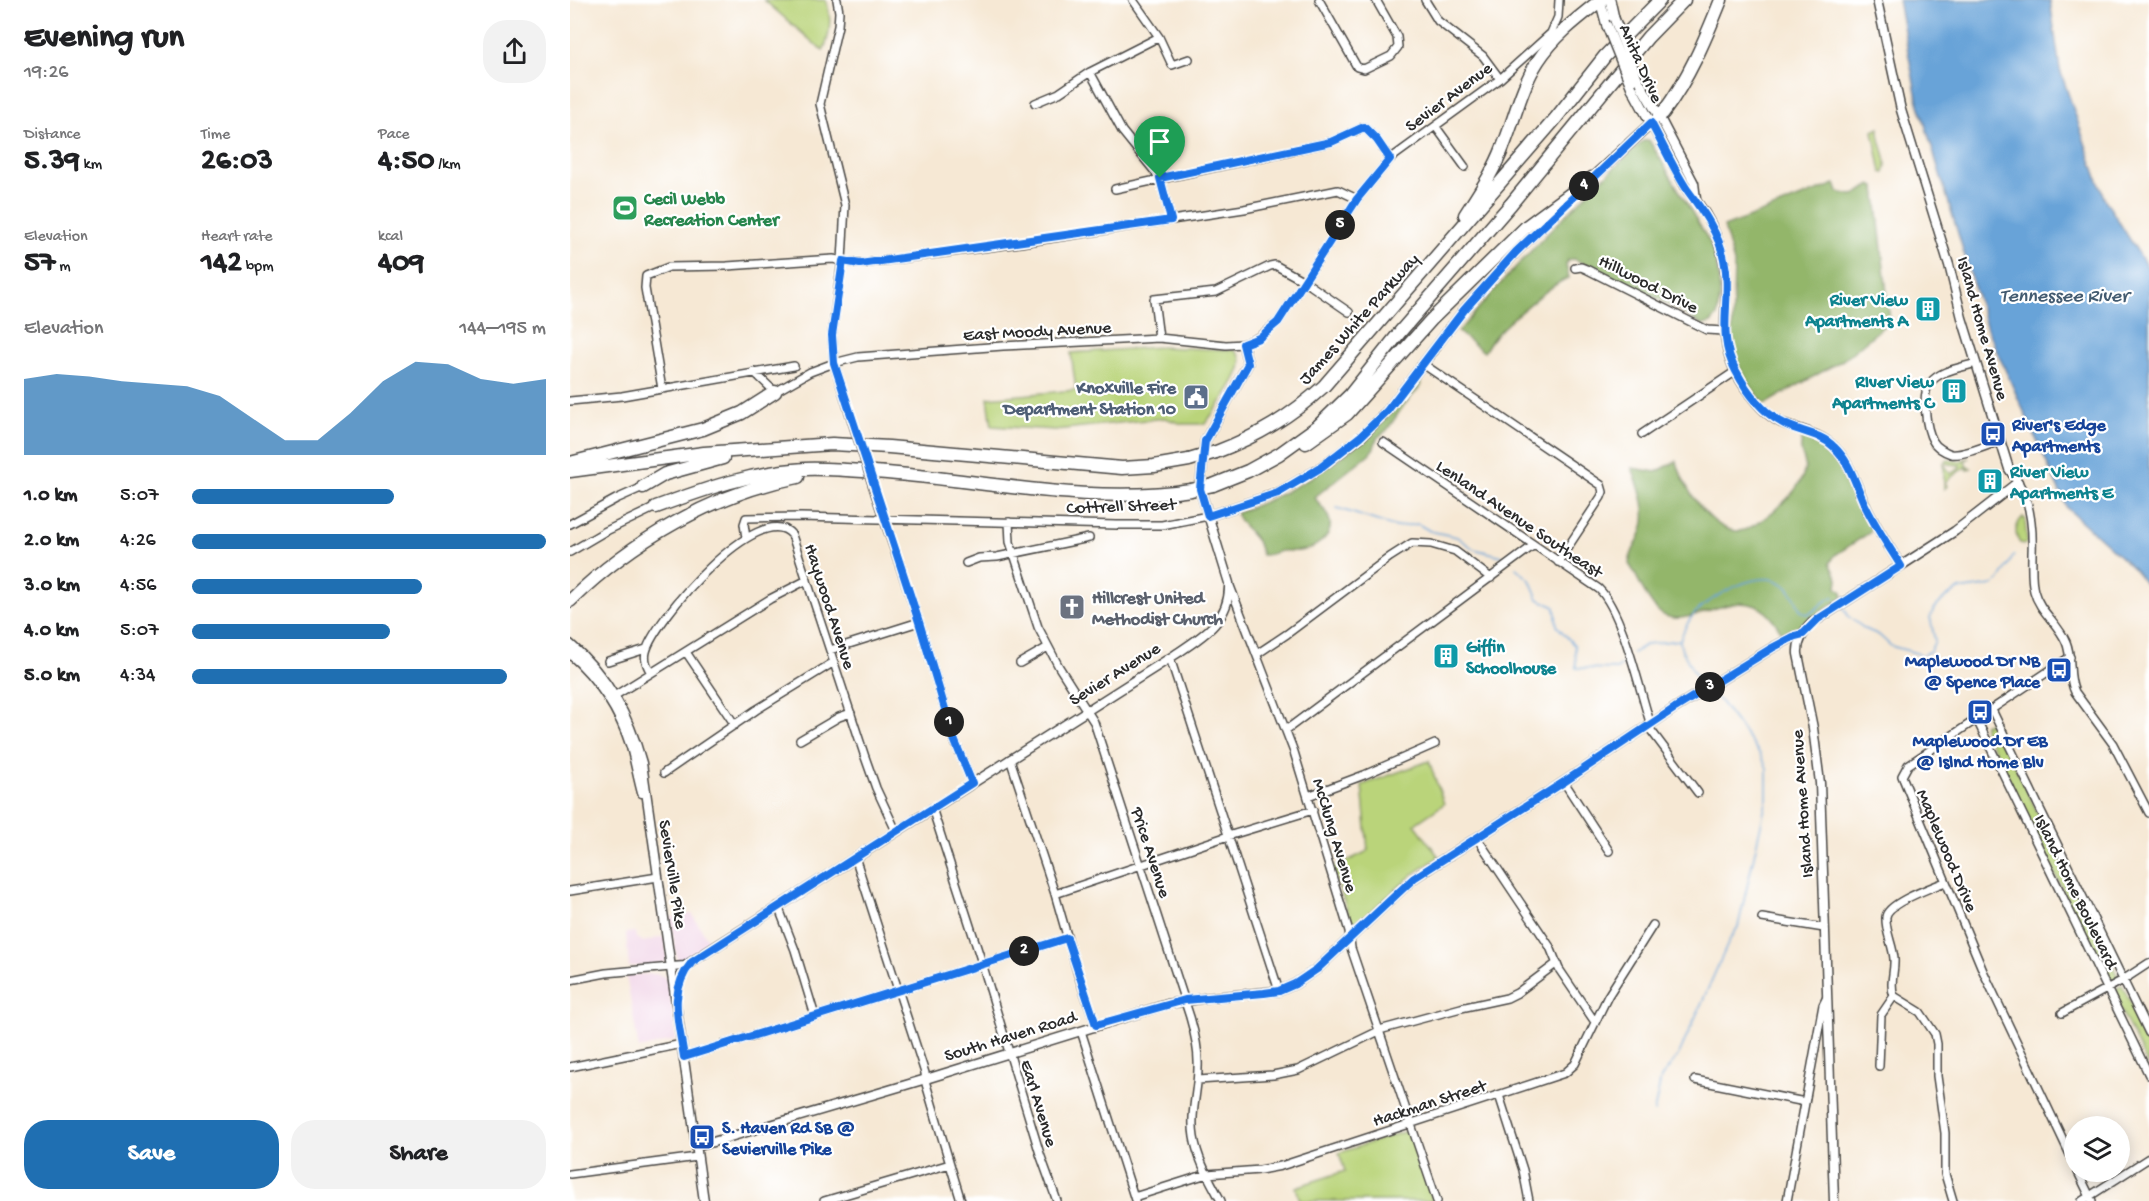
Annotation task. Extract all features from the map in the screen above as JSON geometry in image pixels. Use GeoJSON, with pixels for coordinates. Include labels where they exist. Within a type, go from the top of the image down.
{"type":"FeatureCollection","features":[{"type":"Feature","properties":{"kind":"highway"},"geometry":{"type":"LineString","coordinates":[[1443,250],[1490,176],[1502,150],[1525,83],[1539,60],[1564,30],[1600,0]]}},
{"type":"Feature","properties":{"kind":"highway","name":"James White Parkway"},"geometry":{"type":"LineString","coordinates":[[801,445],[889,447],[1122,468],[1154,466],[1189,460],[1216,452],[1261,433],[1306,403],[1338,371],[1556,118],[1605,56],[1660,0]]}},
{"type":"Feature","properties":{"kind":"highway"},"geometry":{"type":"LineString","coordinates":[[1248,471],[1279,454],[1318,426],[1350,395],[1400,332],[1518,195],[1635,53],[1684,0]]}},
{"type":"Feature","properties":{"kind":"highway"},"geometry":{"type":"LineString","coordinates":[[1655,119],[1663,113],[1683,84],[1706,37],[1720,0]]}},
{"type":"Feature","properties":{"kind":"highway"},"geometry":{"type":"LineString","coordinates":[[656,507],[727,482],[765,473],[827,468],[1062,492],[1166,494],[1213,485],[1286,455],[1321,435],[1347,414],[1431,320],[1486,265],[1527,226],[1592,178]]}},
{"type":"Feature","properties":{"kind":"highway"},"geometry":{"type":"LineString","coordinates":[[570,463],[703,429],[742,412],[775,392]]}},
{"type":"Feature","properties":{"kind":"highway"},"geometry":{"type":"LineString","coordinates":[[570,471],[704,453],[801,445]]}},
{"type":"Feature","properties":{"kind":"highway"},"geometry":{"type":"LineString","coordinates":[[643,487],[665,474],[709,460],[801,445]]}},
{"type":"Feature","properties":{"kind":"highway"},"geometry":{"type":"LineString","coordinates":[[570,601],[603,572],[650,539],[714,504],[785,479],[823,473],[861,471]]}},
{"type":"Feature","properties":{"kind":"main road","name":"Anita Drive"},"geometry":{"type":"LineString","coordinates":[[1600,0],[1635,84],[1655,119]]}},
{"type":"Feature","properties":{"kind":"main road","name":"Anita Drive"},"geometry":{"type":"LineString","coordinates":[[1610,0],[1611,22]]}},
{"type":"Feature","properties":{"kind":"main road","name":"Cottrell Street"},"geometry":{"type":"LineString","coordinates":[[1592,178],[1655,119]]}},
{"type":"Feature","properties":{"kind":"street"},"geometry":{"type":"LineString","coordinates":[[837,0],[838,26],[820,104],[845,206],[843,261],[832,335],[834,363],[919,622],[954,739],[972,783]]}},
{"type":"Feature","properties":{"kind":"street"},"geometry":{"type":"LineString","coordinates":[[1133,0],[1160,38],[1172,65],[1189,59]]}},
{"type":"Feature","properties":{"kind":"street"},"geometry":{"type":"LineString","coordinates":[[1319,0],[1357,67],[1365,69],[1390,56],[1398,47],[1397,37],[1376,0]]}},
{"type":"Feature","properties":{"kind":"street"},"geometry":{"type":"LineString","coordinates":[[1425,0],[1438,21],[1484,56],[1500,80]]}},
{"type":"Feature","properties":{"kind":"street","name":"Sevier Avenue"},"geometry":{"type":"LineString","coordinates":[[671,967],[685,966],[692,962],[1170,658],[1204,635],[1219,620],[1227,605],[1229,584],[1200,489],[1205,441],[1248,364],[1243,344],[1259,338],[1273,328],[1357,199],[1390,159],[1500,80],[1551,33],[1558,17],[1559,0]]}},
{"type":"Feature","properties":{"kind":"street","name":"Island Home Avenue"},"geometry":{"type":"LineString","coordinates":[[1877,0],[1901,110],[2000,441],[2010,472],[2018,482]]}},
{"type":"Feature","properties":{"kind":"street"},"geometry":{"type":"LineString","coordinates":[[1035,103],[1059,93],[1090,72],[1160,38]]}},
{"type":"Feature","properties":{"kind":"street"},"geometry":{"type":"LineString","coordinates":[[1090,72],[1122,131],[1160,178],[1171,220]]}},
{"type":"Feature","properties":{"kind":"street","name":"Anita Drive"},"geometry":{"type":"LineString","coordinates":[[1655,119],[1694,183],[1696,199],[1720,245],[1724,260],[1726,289],[1724,331]]}},
{"type":"Feature","properties":{"kind":"street"},"geometry":{"type":"LineString","coordinates":[[1114,189],[1331,142],[1364,127],[1377,140],[1390,159]]}},
{"type":"Feature","properties":{"kind":"street"},"geometry":{"type":"LineString","coordinates":[[1436,127],[1465,167]]}},
{"type":"Feature","properties":{"kind":"street","name":"Cottrell Street"},"geometry":{"type":"LineString","coordinates":[[746,538],[744,524],[746,518],[801,517],[1162,525],[1208,516],[1278,493],[1320,468],[1361,436],[1387,411],[1464,310],[1516,252],[1592,178]]}},
{"type":"Feature","properties":{"kind":"street"},"geometry":{"type":"LineString","coordinates":[[662,389],[645,288],[646,276],[669,267],[833,260],[860,264],[1249,208],[1338,190],[1357,199]]}},
{"type":"Feature","properties":{"kind":"street"},"geometry":{"type":"LineString","coordinates":[[1159,338],[1154,299],[1216,292],[1270,266],[1275,266],[1304,281],[1349,312]]}},
{"type":"Feature","properties":{"kind":"street","name":"Hillwood Drive"},"geometry":{"type":"LineString","coordinates":[[1575,268],[1586,269],[1707,330],[1724,331]]}},
{"type":"Feature","properties":{"kind":"street"},"geometry":{"type":"LineString","coordinates":[[1724,331],[1736,371],[1763,409],[1781,423],[1824,439],[1838,451],[1852,473],[1869,514],[1901,566]]}},
{"type":"Feature","properties":{"kind":"street","name":"East Moody Avenue"},"geometry":{"type":"LineString","coordinates":[[775,392],[810,372],[834,363],[882,354],[1159,338],[1226,345],[1243,344]]}},
{"type":"Feature","properties":{"kind":"street"},"geometry":{"type":"LineString","coordinates":[[1976,363],[1939,375],[1927,386],[1925,401],[1931,437],[1937,446],[1954,454],[2000,441]]}},
{"type":"Feature","properties":{"kind":"street"},"geometry":{"type":"LineString","coordinates":[[1423,364],[1595,481],[1603,489],[1601,497],[1558,561]]}},
{"type":"Feature","properties":{"kind":"street"},"geometry":{"type":"LineString","coordinates":[[570,401],[622,396],[794,366]]}},
{"type":"Feature","properties":{"kind":"street"},"geometry":{"type":"LineString","coordinates":[[1642,434],[1736,371]]}},
{"type":"Feature","properties":{"kind":"street"},"geometry":{"type":"LineString","coordinates":[[754,372],[775,392]]}},
{"type":"Feature","properties":{"kind":"street","name":"Lenland Avenue Southeast"},"geometry":{"type":"LineString","coordinates":[[1383,442],[1599,589],[1612,604],[1650,729],[1698,793]]}},
{"type":"Feature","properties":{"kind":"street"},"geometry":{"type":"LineString","coordinates":[[1803,634],[1818,619],[1965,524],[2018,482],[2031,525],[2034,592],[2064,637],[2070,657],[2070,677],[2075,692],[2115,747],[2149,813]]}},
{"type":"Feature","properties":{"kind":"street"},"geometry":{"type":"LineString","coordinates":[[570,524],[643,487]]}},
{"type":"Feature","properties":{"kind":"street"},"geometry":{"type":"LineString","coordinates":[[570,552],[610,528],[656,507]]}},
{"type":"Feature","properties":{"kind":"street","name":"Price Avenue"},"geometry":{"type":"LineString","coordinates":[[1009,522],[1010,542],[1038,627],[1094,722],[1185,1000],[1198,1052],[1198,1080],[1193,1107],[1194,1136],[1200,1160],[1221,1201]]}},
{"type":"Feature","properties":{"kind":"street","name":"Haywood Avenue"},"geometry":{"type":"LineString","coordinates":[[646,649],[685,593],[708,568],[746,538],[766,529],[788,530],[792,535],[876,788],[896,831]]}},
{"type":"Feature","properties":{"kind":"street"},"geometry":{"type":"LineString","coordinates":[[966,563],[979,558],[1089,538]]}},
{"type":"Feature","properties":{"kind":"street"},"geometry":{"type":"LineString","coordinates":[[1257,654],[1412,543],[1431,544],[1455,551],[1491,578]]}},
{"type":"Feature","properties":{"kind":"street"},"geometry":{"type":"LineString","coordinates":[[1286,730],[1534,545]]}},
{"type":"Feature","properties":{"kind":"street"},"geometry":{"type":"LineString","coordinates":[[612,698],[770,599],[807,580]]}},
{"type":"Feature","properties":{"kind":"street","name":"McClung Avenue"},"geometry":{"type":"LineString","coordinates":[[1229,584],[1286,730],[1313,810],[1351,948],[1437,1201]]}},
{"type":"Feature","properties":{"kind":"street"},"geometry":{"type":"LineString","coordinates":[[830,650],[919,622]]}},
{"type":"Feature","properties":{"kind":"street","name":"Island Home Avenue"},"geometry":{"type":"LineString","coordinates":[[1803,634],[1798,654],[1813,728],[1820,780],[1834,1201]]}},
{"type":"Feature","properties":{"kind":"street","name":"South Haven Road"},"geometry":{"type":"LineString","coordinates":[[696,1147],[1185,1000],[1279,991],[1304,979],[1414,878],[1772,648],[1803,634]]}},
{"type":"Feature","properties":{"kind":"street","name":"Sevierville Pike"},"geometry":{"type":"LineString","coordinates":[[570,644],[597,669],[637,745],[646,788],[647,811]]}},
{"type":"Feature","properties":{"kind":"street"},"geometry":{"type":"LineString","coordinates":[[1020,663],[1048,647]]}},
{"type":"Feature","properties":{"kind":"street"},"geometry":{"type":"LineString","coordinates":[[608,661],[646,649],[646,664],[651,673]]}},
{"type":"Feature","properties":{"kind":"street"},"geometry":{"type":"LineString","coordinates":[[686,652],[735,725]]}},
{"type":"Feature","properties":{"kind":"street","name":"Sevierville Pike"},"geometry":{"type":"LineString","coordinates":[[570,654],[612,698],[626,734],[647,811],[704,1201]]}},
{"type":"Feature","properties":{"kind":"street","name":"Maplewood Drive"},"geometry":{"type":"LineString","coordinates":[[2064,1142],[1994,995],[1902,776],[1908,765],[2070,657]]}},
{"type":"Feature","properties":{"kind":"street"},"geometry":{"type":"LineString","coordinates":[[1170,658],[1279,991]]}},
{"type":"Feature","properties":{"kind":"street"},"geometry":{"type":"LineString","coordinates":[[664,773],[834,662]]}},
{"type":"Feature","properties":{"kind":"street","name":"Island Home Boulevard"},"geometry":{"type":"LineString","coordinates":[[1992,710],[2149,1033]]}},
{"type":"Feature","properties":{"kind":"street"},"geometry":{"type":"LineString","coordinates":[[800,740],[851,713]]}},
{"type":"Feature","properties":{"kind":"street","name":"Island Home Boulevard"},"geometry":{"type":"LineString","coordinates":[[1977,720],[2149,1075]]}},
{"type":"Feature","properties":{"kind":"street"},"geometry":{"type":"LineString","coordinates":[[1308,796],[1435,744]]}},
{"type":"Feature","properties":{"kind":"street"},"geometry":{"type":"LineString","coordinates":[[1010,759],[1096,1025]]}},
{"type":"Feature","properties":{"kind":"street"},"geometry":{"type":"LineString","coordinates":[[1564,782],[1609,851]]}},
{"type":"Feature","properties":{"kind":"street","name":"Earl Avenue"},"geometry":{"type":"LineString","coordinates":[[932,808],[1043,1164],[1057,1201]]}},
{"type":"Feature","properties":{"kind":"street"},"geometry":{"type":"LineString","coordinates":[[1055,894],[1313,810]]}},
{"type":"Feature","properties":{"kind":"street"},"geometry":{"type":"LineString","coordinates":[[1477,838],[1550,947],[1557,963],[1595,1022]]}},
{"type":"Feature","properties":{"kind":"street"},"geometry":{"type":"LineString","coordinates":[[855,857],[926,1073],[926,1084],[961,1201]]}},
{"type":"Feature","properties":{"kind":"street"},"geometry":{"type":"LineString","coordinates":[[570,891],[658,877]]}},
{"type":"Feature","properties":{"kind":"street"},"geometry":{"type":"LineString","coordinates":[[1945,882],[1902,902],[1886,914],[1894,952],[1891,985],[1894,996],[1920,1012],[1935,1034],[1937,1076],[1945,1126],[1944,1168],[1953,1201]]}},
{"type":"Feature","properties":{"kind":"street"},"geometry":{"type":"LineString","coordinates":[[778,906],[795,950],[815,1016]]}},
{"type":"Feature","properties":{"kind":"street"},"geometry":{"type":"LineString","coordinates":[[1762,918],[1824,928]]}},
{"type":"Feature","properties":{"kind":"street","name":"Hackman Street"},"geometry":{"type":"LineString","coordinates":[[1135,1199],[1207,1174],[1281,1166],[1565,1073],[1571,1069],[1608,996],[1653,925]]}},
{"type":"Feature","properties":{"kind":"street"},"geometry":{"type":"LineString","coordinates":[[684,1057],[1067,938]]}},
{"type":"Feature","properties":{"kind":"street"},"geometry":{"type":"LineString","coordinates":[[675,996],[681,977],[692,962]]}},
{"type":"Feature","properties":{"kind":"street"},"geometry":{"type":"LineString","coordinates":[[1198,1080],[1273,1075],[1298,1070],[1380,1030],[1507,998],[1557,963]]}},
{"type":"Feature","properties":{"kind":"street"},"geometry":{"type":"LineString","coordinates":[[2062,1013],[2108,989],[2149,963]]}},
{"type":"Feature","properties":{"kind":"street"},"geometry":{"type":"LineString","coordinates":[[570,980],[606,973],[671,967]]}},
{"type":"Feature","properties":{"kind":"street"},"geometry":{"type":"LineString","coordinates":[[1879,1066],[1881,1015],[1894,996]]}},
{"type":"Feature","properties":{"kind":"street"},"geometry":{"type":"LineString","coordinates":[[1787,1201],[1823,1005],[1827,997]]}},
{"type":"Feature","properties":{"kind":"street"},"geometry":{"type":"LineString","coordinates":[[1081,1031],[1135,1199]]}},
{"type":"Feature","properties":{"kind":"street"},"geometry":{"type":"LineString","coordinates":[[570,1067],[682,1044]]}},
{"type":"Feature","properties":{"kind":"street"},"geometry":{"type":"LineString","coordinates":[[1695,1080],[1805,1102]]}},
{"type":"Feature","properties":{"kind":"street"},"geometry":{"type":"LineString","coordinates":[[1498,1095],[1523,1170],[1529,1201]]}},
{"type":"Feature","properties":{"kind":"street"},"geometry":{"type":"LineString","coordinates":[[570,1174],[697,1157]]}},
{"type":"Feature","properties":{"kind":"street"},"geometry":{"type":"LineString","coordinates":[[2082,1201],[2091,1199],[2149,1158]]}},
{"type":"Feature","properties":{"kind":"street"},"geometry":{"type":"LineString","coordinates":[[824,1201],[950,1164]]}},
{"type":"Feature","properties":{"kind":"street"},"geometry":{"type":"LineString","coordinates":[[2083,1182],[2091,1199]]}},
{"type":"Feature","properties":{"kind":"shaded area"},"geometry":{"type":"Polygon","coordinates":[[[692,914],[711,945],[684,963],[678,963],[670,918],[692,914]]]}},
{"type":"Feature","properties":{"kind":"shaded area"},"geometry":{"type":"Polygon","coordinates":[[[635,932],[636,938],[644,942],[665,936],[667,958],[665,962],[629,967],[626,933],[635,932]]]}},
{"type":"Feature","properties":{"kind":"shaded area"},"geometry":{"type":"Polygon","coordinates":[[[656,974],[663,976],[668,982],[676,1040],[639,1049],[626,975],[656,974]]]}},
{"type":"Feature","properties":{"kind":"green space"},"geometry":{"type":"Polygon","coordinates":[[[764,0],[826,0],[830,26],[823,51],[764,0]]]}},
{"type":"Feature","properties":{"kind":"green space"},"geometry":{"type":"Polygon","coordinates":[[[1879,128],[1886,162],[1884,173],[1881,172],[1873,131],[1879,128]]]}},
{"type":"Feature","properties":{"kind":"green space"},"geometry":{"type":"Polygon","coordinates":[[[1649,140],[1712,246],[1718,272],[1720,296],[1717,316],[1711,323],[1703,325],[1661,300],[1574,259],[1568,260],[1566,265],[1569,278],[1553,287],[1519,313],[1500,330],[1484,352],[1458,332],[1571,210],[1643,141],[1649,140]]]}},
{"type":"Feature","properties":{"kind":"green space"},"geometry":{"type":"Polygon","coordinates":[[[1835,184],[1838,192],[1850,195],[1871,185],[1875,187],[1890,321],[1843,360],[1765,404],[1739,367],[1732,345],[1734,263],[1724,227],[1835,184]]]}},
{"type":"Feature","properties":{"kind":"green space"},"geometry":{"type":"Polygon","coordinates":[[[1159,347],[1234,350],[1240,357],[1237,376],[1205,424],[1182,424],[1165,418],[1055,430],[992,426],[988,398],[1076,390],[1071,353],[1159,347]]]}},
{"type":"Feature","properties":{"kind":"green space"},"geometry":{"type":"Polygon","coordinates":[[[1420,379],[1421,386],[1404,405],[1387,430],[1377,438],[1369,454],[1316,496],[1315,498],[1326,512],[1330,522],[1325,538],[1304,550],[1262,555],[1257,541],[1236,513],[1277,496],[1332,463],[1383,421],[1420,379]]]}},
{"type":"Feature","properties":{"kind":"green space"},"geometry":{"type":"Polygon","coordinates":[[[1802,437],[1839,457],[1872,527],[1869,533],[1835,555],[1830,563],[1838,579],[1837,588],[1842,592],[1843,597],[1784,636],[1770,615],[1754,605],[1740,603],[1682,618],[1669,617],[1658,611],[1649,601],[1629,564],[1641,533],[1644,517],[1638,483],[1632,468],[1656,472],[1677,461],[1684,482],[1707,514],[1727,529],[1744,530],[1770,514],[1794,491],[1799,483],[1805,466],[1801,449],[1802,437]]]}},
{"type":"Feature","properties":{"kind":"green space"},"geometry":{"type":"Polygon","coordinates":[[[1969,458],[1965,461],[1967,467],[1971,468],[1968,470],[1965,467],[1945,482],[1947,486],[1944,489],[1944,464],[1950,474],[1959,469],[1960,465],[1945,462],[1969,458]]]}},
{"type":"Feature","properties":{"kind":"green space"},"geometry":{"type":"Polygon","coordinates":[[[2023,517],[2027,541],[2025,544],[2020,543],[2016,533],[2018,523],[2023,517]]]}},
{"type":"Feature","properties":{"kind":"green space"},"geometry":{"type":"Polygon","coordinates":[[[1993,721],[2119,979],[2109,984],[1984,729],[1984,725],[1993,721]]]}},
{"type":"Feature","properties":{"kind":"green space"},"geometry":{"type":"Polygon","coordinates":[[[1429,761],[1444,804],[1415,824],[1439,857],[1412,875],[1360,921],[1354,922],[1350,919],[1333,868],[1368,851],[1362,785],[1429,761]]]}},
{"type":"Feature","properties":{"kind":"green space"},"geometry":{"type":"Polygon","coordinates":[[[2122,985],[2149,1040],[2149,1068],[2112,992],[2122,985]]]}},
{"type":"Feature","properties":{"kind":"green space"},"geometry":{"type":"Polygon","coordinates":[[[1409,1130],[1433,1201],[1300,1201],[1296,1187],[1345,1171],[1339,1153],[1409,1130]]]}},
{"type":"Feature","properties":{"kind":"water","name":"Tennessee River"},"geometry":{"type":"Polygon","coordinates":[[[1898,0],[2050,0],[2060,70],[2104,198],[2149,270],[2149,589],[2134,569],[2067,508],[1987,329],[1917,98],[1898,0]]]}},
{"type":"Feature","properties":{"kind":"waterway"},"geometry":{"type":"LineString","coordinates":[[1337,508],[1396,527],[1418,524],[1430,531],[1457,537],[1474,549],[1502,556]]}},
{"type":"Feature","properties":{"kind":"waterway"},"geometry":{"type":"LineString","coordinates":[[1843,607],[1849,617],[1865,629],[1879,635],[1891,646],[1923,655],[1930,651],[1935,641],[1930,617],[1934,609],[1958,590],[1993,585],[1999,581],[2014,555]]}},
{"type":"Feature","properties":{"kind":"waterway"},"geometry":{"type":"LineString","coordinates":[[1516,568],[1530,580],[1538,599],[1555,607],[1557,626],[1575,646],[1576,668],[1617,669],[1624,663]]}},
{"type":"Feature","properties":{"kind":"waterway"},"geometry":{"type":"LineString","coordinates":[[1633,653],[1647,644],[1680,640],[1688,622],[1696,612],[1714,598],[1750,581],[1762,579],[1783,584],[1801,611],[1808,614],[1834,597]]}},
{"type":"Feature","properties":{"kind":"waterway"},"geometry":{"type":"LineString","coordinates":[[1680,640],[1681,648],[1701,686]]}},
{"type":"Feature","properties":{"kind":"waterway"},"geometry":{"type":"LineString","coordinates":[[1654,1112],[1661,1078],[1679,1054],[1730,939],[1738,927],[1767,798],[1767,768],[1760,754],[1721,702],[1708,692]]}},
{"type":"Feature","properties":{"kind":"place","name":"Cecil Webb Recreation Center"},"geometry":{"type":"Point","coordinates":[625,208]}},
{"type":"Feature","properties":{"kind":"place","name":"River View Apartments A"},"geometry":{"type":"Point","coordinates":[1928,309]}},
{"type":"Feature","properties":{"kind":"place","name":"RIver View Apartments C"},"geometry":{"type":"Point","coordinates":[1954,391]}},
{"type":"Feature","properties":{"kind":"place","name":"Knoxville Fire Department Station 10"},"geometry":{"type":"Point","coordinates":[1196,397]}},
{"type":"Feature","properties":{"kind":"place","name":"River's Edge Apartments"},"geometry":{"type":"Point","coordinates":[1993,434]}},
{"type":"Feature","properties":{"kind":"place","name":"River View Apartments E"},"geometry":{"type":"Point","coordinates":[1990,481]}},
{"type":"Feature","properties":{"kind":"place","name":"Hillcrest United Methodist Church"},"geometry":{"type":"Point","coordinates":[1072,607]}},
{"type":"Feature","properties":{"kind":"place","name":"Giffin Schoolhouse"},"geometry":{"type":"Point","coordinates":[1446,656]}},
{"type":"Feature","properties":{"kind":"place","name":"Maplewood Dr NB @ Spence Place"},"geometry":{"type":"Point","coordinates":[2059,670]}},
{"type":"Feature","properties":{"kind":"place","name":"Maplewood Dr EB @ Islnd Home Blv"},"geometry":{"type":"Point","coordinates":[1980,712]}},
{"type":"Feature","properties":{"kind":"place","name":"S. Haven Rd SB @ Sevierville Pike"},"geometry":{"type":"Point","coordinates":[702,1137]}},
{"type":"Feature","properties":{"kind":"route"},"geometry":{"type":"LineString","coordinates":[[1651,123],[1720,245],[1726,274],[1724,331],[1736,371],[1763,409],[1781,423],[1824,439],[1842,456],[1852,473],[1869,514],[1901,566],[1818,619],[1803,634],[1772,648],[1675,708],[1414,878],[1317,969],[1287,988],[1264,993],[1185,1000],[1096,1025],[1067,938],[684,1057],[675,996],[683,972],[692,962],[972,783],[954,739],[919,622],[834,363],[832,335],[843,261],[860,264],[1171,220],[1160,178],[1331,142],[1364,127],[1377,140],[1390,159],[1357,199],[1278,322],[1259,338],[1243,344],[1248,364],[1205,441],[1200,489],[1208,516],[1278,493],[1320,468],[1361,436],[1387,411],[1464,310],[1516,252],[1651,123]]}}]}
